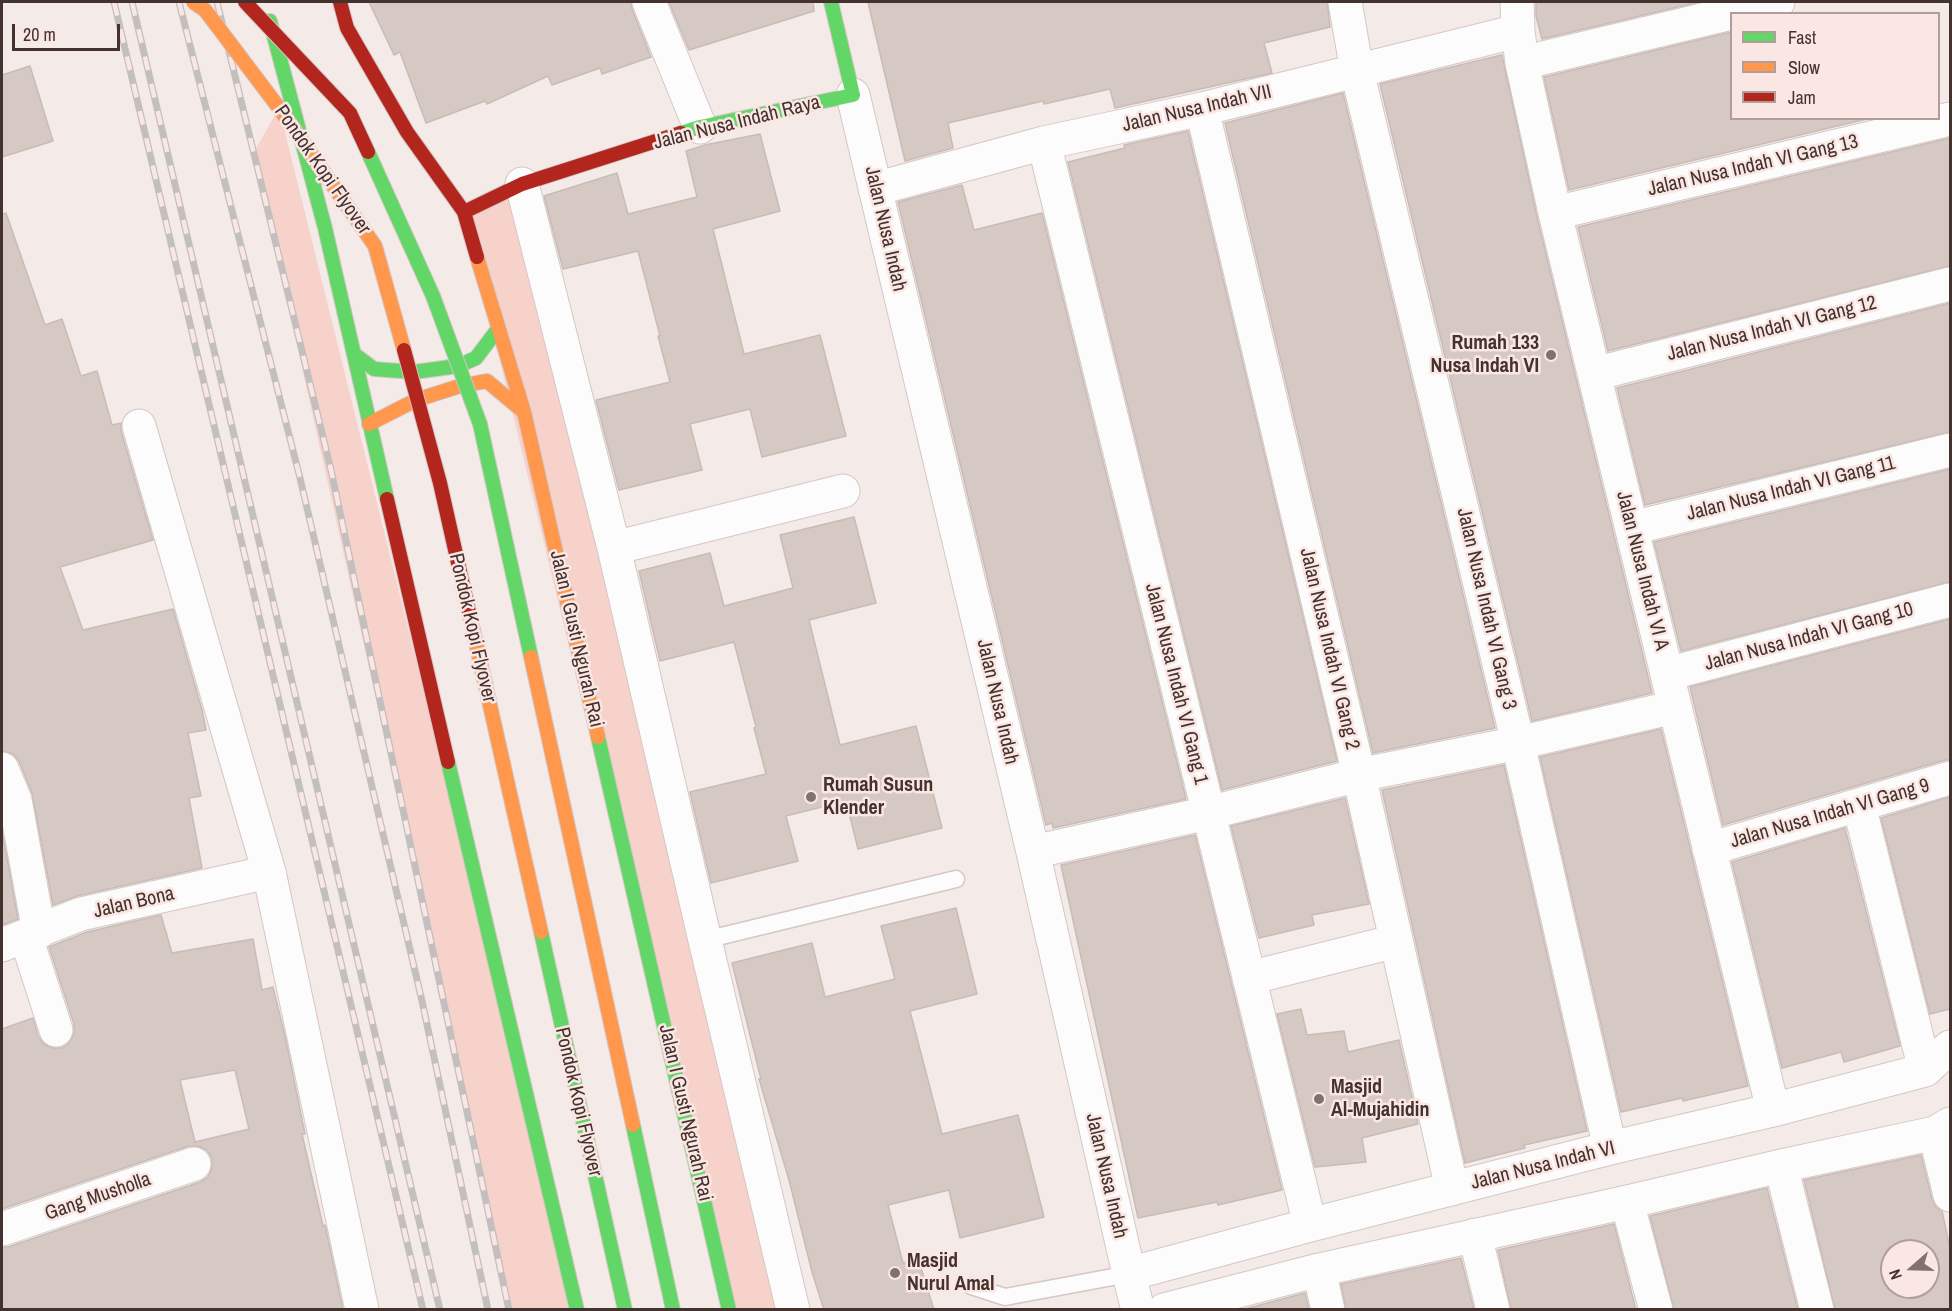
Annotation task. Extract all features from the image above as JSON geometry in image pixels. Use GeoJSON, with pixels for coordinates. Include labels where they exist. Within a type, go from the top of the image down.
{"type":"FeatureCollection","features":[{"type":"Feature","properties":{"kind":"main road","name":"Pondok Kopi Flyover"},"geometry":{"type":"LineString","coordinates":[[193,2],[205,10],[279,108],[375,246],[440,483],[625,1310]]}},
{"type":"Feature","properties":{"kind":"main road","name":"Pondok Kopi Flyover"},"geometry":{"type":"LineString","coordinates":[[245,2],[350,113],[434,296],[480,424],[673,1310]]}},
{"type":"Feature","properties":{"kind":"main road"},"geometry":{"type":"LineString","coordinates":[[266,2],[325,228],[577,1310]]}},
{"type":"Feature","properties":{"kind":"main road","name":"Jalan I Gusti Ngurah Rai"},"geometry":{"type":"LineString","coordinates":[[340,2],[347,28],[407,132],[464,212],[524,412],[729,1310]]}},
{"type":"Feature","properties":{"kind":"main road"},"geometry":{"type":"LineString","coordinates":[[831,2],[853,95]]}},
{"type":"Feature","properties":{"kind":"main road","name":"Jalan Nusa Indah Raya"},"geometry":{"type":"LineString","coordinates":[[464,212],[522,184],[700,127],[853,95]]}},
{"type":"Feature","properties":{"kind":"main road"},"geometry":{"type":"LineString","coordinates":[[354,354],[374,369],[414,372],[458,366],[476,358],[498,329]]}},
{"type":"Feature","properties":{"kind":"main road"},"geometry":{"type":"LineString","coordinates":[[369,424],[416,400],[460,386],[487,381],[524,412]]}},
{"type":"Feature","properties":{"kind":"street"},"geometry":{"type":"LineString","coordinates":[[649,2],[700,127]]}},
{"type":"Feature","properties":{"kind":"street","name":"Jalan Nusa Indah VI Gang 3"},"geometry":{"type":"LineString","coordinates":[[1345,2],[1357,71],[1518,743],[1610,1148]]}},
{"type":"Feature","properties":{"kind":"street"},"geometry":{"type":"LineString","coordinates":[[1736,12],[1778,2]]}},
{"type":"Feature","properties":{"kind":"street"},"geometry":{"type":"LineString","coordinates":[[1522,63],[1730,13]]}},
{"type":"Feature","properties":{"kind":"street","name":"Jalan Nusa Indah VII"},"geometry":{"type":"LineString","coordinates":[[875,189],[1044,143],[1202,109],[1357,71],[1518,16]]}},
{"type":"Feature","properties":{"kind":"street","name":"Jalan Nusa Indah VI A"},"geometry":{"type":"LineString","coordinates":[[1518,16],[1522,63],[1555,213],[1773,1110]]}},
{"type":"Feature","properties":{"kind":"street","name":"Jalan Nusa Indah"},"geometry":{"type":"LineString","coordinates":[[853,95],[1033,852],[1133,1289]]}},
{"type":"Feature","properties":{"kind":"street","name":"Jalan Nusa Indah VI Gang 2"},"geometry":{"type":"LineString","coordinates":[[1202,109],[1359,775],[1452,1189]]}},
{"type":"Feature","properties":{"kind":"street","name":"Jalan Nusa Indah VI Gang 13"},"geometry":{"type":"LineString","coordinates":[[1555,213],[1950,118]]}},
{"type":"Feature","properties":{"kind":"street","name":"Jalan Nusa Indah VI Gang 1"},"geometry":{"type":"LineString","coordinates":[[1044,143],[1310,1225]]}},
{"type":"Feature","properties":{"kind":"street"},"geometry":{"type":"LineString","coordinates":[[522,184],[614,548],[793,1310]]}},
{"type":"Feature","properties":{"kind":"street","name":"Jalan Nusa Indah VI Gang 12"},"geometry":{"type":"LineString","coordinates":[[1594,374],[1950,284]]}},
{"type":"Feature","properties":{"kind":"street"},"geometry":{"type":"LineString","coordinates":[[139,426],[269,872],[362,1310]]}},
{"type":"Feature","properties":{"kind":"street","name":"Jalan Nusa Indah VI Gang 11"},"geometry":{"type":"LineString","coordinates":[[1632,528],[1950,450]]}},
{"type":"Feature","properties":{"kind":"street"},"geometry":{"type":"LineString","coordinates":[[614,548],[843,491]]}},
{"type":"Feature","properties":{"kind":"street","name":"Jalan Nusa Indah VI Gang 10"},"geometry":{"type":"LineString","coordinates":[[1667,674],[1950,600]]}},
{"type":"Feature","properties":{"kind":"street"},"geometry":{"type":"LineString","coordinates":[[1033,852],[1208,813],[1359,775],[1518,743],[1675,707]]}},
{"type":"Feature","properties":{"kind":"street"},"geometry":{"type":"LineString","coordinates":[[2,769],[15,800],[22,938],[56,1030]]}},
{"type":"Feature","properties":{"kind":"street","name":"Jalan Nusa Indah VI Gang 9"},"geometry":{"type":"LineString","coordinates":[[1709,849],[1950,778]]}},
{"type":"Feature","properties":{"kind":"street"},"geometry":{"type":"LineString","coordinates":[[1858,805],[1924,1070]]}},
{"type":"Feature","properties":{"kind":"street","name":"Jalan Bona"},"geometry":{"type":"LineString","coordinates":[[22,938],[81,914],[269,872]]}},
{"type":"Feature","properties":{"kind":"street"},"geometry":{"type":"LineString","coordinates":[[1249,978],[1396,941]]}},
{"type":"Feature","properties":{"kind":"street","name":"Jalan Nusa Indah VI"},"geometry":{"type":"LineString","coordinates":[[1133,1289],[1310,1225],[1610,1148],[1773,1110],[1924,1070],[1950,1047]]}},
{"type":"Feature","properties":{"kind":"street"},"geometry":{"type":"LineString","coordinates":[[1164,1310],[1319,1270],[1943,1129],[1950,1195]]}},
{"type":"Feature","properties":{"kind":"street","name":"Gang Musholla"},"geometry":{"type":"LineString","coordinates":[[2,1229],[194,1164]]}},
{"type":"Feature","properties":{"kind":"street"},"geometry":{"type":"LineString","coordinates":[[1780,1166],[1817,1310]]}},
{"type":"Feature","properties":{"kind":"street"},"geometry":{"type":"LineString","coordinates":[[1627,1202],[1656,1310]]}},
{"type":"Feature","properties":{"kind":"street"},"geometry":{"type":"LineString","coordinates":[[1475,1235],[1493,1310]]}},
{"type":"Feature","properties":{"kind":"street"},"geometry":{"type":"LineString","coordinates":[[1319,1270],[1328,1310]]}},
{"type":"Feature","properties":{"kind":"lane"},"geometry":{"type":"LineString","coordinates":[[705,940],[956,879]]}},
{"type":"Feature","properties":{"kind":"lane"},"geometry":{"type":"LineString","coordinates":[[970,1286],[1005,1297],[1133,1289]]}},
{"type":"Feature","properties":{"kind":"shaded area"},"geometry":{"type":"Polygon","coordinates":[[[279,108],[577,1309],[512,1309],[254,152],[279,108]]]}},
{"type":"Feature","properties":{"kind":"shaded area"},"geometry":{"type":"Polygon","coordinates":[[[522,184],[794,1309],[729,1309],[464,212],[522,184]]]}},
{"type":"Feature","properties":{"kind":"building"},"geometry":{"type":"Polygon","coordinates":[[[369,2],[631,2],[651,57],[602,74],[600,68],[552,85],[548,76],[487,104],[485,101],[426,123],[400,52],[394,55],[369,2]]]}},
{"type":"Feature","properties":{"kind":"building"},"geometry":{"type":"Polygon","coordinates":[[[669,2],[813,2],[814,11],[689,50],[669,2]]]}},
{"type":"Feature","properties":{"kind":"building"},"geometry":{"type":"Polygon","coordinates":[[[868,2],[1327,2],[1330,27],[1264,43],[1272,73],[1115,108],[1110,89],[1044,104],[1043,101],[948,123],[953,148],[905,161],[868,2]]]}},
{"type":"Feature","properties":{"kind":"building"},"geometry":{"type":"Polygon","coordinates":[[[1536,2],[1699,2],[1542,39],[1536,16],[1536,2]]]}},
{"type":"Feature","properties":{"kind":"building"},"geometry":{"type":"Polygon","coordinates":[[[1730,32],[1730,120],[1863,120],[1569,190],[1544,77],[1730,32]]]}},
{"type":"Feature","properties":{"kind":"building"},"geometry":{"type":"Polygon","coordinates":[[[1502,55],[1537,217],[1652,693],[1532,721],[1380,84],[1502,55]]]}},
{"type":"Feature","properties":{"kind":"building"},"geometry":{"type":"Polygon","coordinates":[[[30,66],[53,141],[2,157],[2,75],[30,66]]]}},
{"type":"Feature","properties":{"kind":"building"},"geometry":{"type":"Polygon","coordinates":[[[1343,93],[1495,728],[1373,753],[1225,123],[1343,93]]]}},
{"type":"Feature","properties":{"kind":"building"},"geometry":{"type":"Polygon","coordinates":[[[1188,131],[1337,761],[1222,790],[1068,162],[1125,148],[1124,145],[1188,131]]]}},
{"type":"Feature","properties":{"kind":"building"},"geometry":{"type":"Polygon","coordinates":[[[760,134],[780,211],[713,229],[744,354],[820,335],[846,436],[762,457],[750,409],[690,424],[702,470],[619,490],[596,400],[670,382],[658,336],[660,336],[638,251],[563,269],[544,196],[617,173],[628,214],[697,197],[686,151],[760,134]]]}},
{"type":"Feature","properties":{"kind":"building"},"geometry":{"type":"Polygon","coordinates":[[[1950,138],[1950,266],[1608,351],[1578,227],[1950,138]]]}},
{"type":"Feature","properties":{"kind":"building"},"geometry":{"type":"Polygon","coordinates":[[[962,185],[974,230],[1042,213],[1186,799],[1053,828],[1052,823],[1046,825],[898,202],[962,185]]]}},
{"type":"Feature","properties":{"kind":"building"},"geometry":{"type":"Polygon","coordinates":[[[6,213],[45,325],[62,319],[81,376],[97,371],[112,425],[121,423],[121,431],[153,540],[60,567],[83,630],[173,609],[206,730],[188,733],[201,796],[189,798],[202,868],[77,896],[53,905],[32,793],[19,761],[13,754],[2,751],[2,214],[6,213]]]}},
{"type":"Feature","properties":{"kind":"building"},"geometry":{"type":"Polygon","coordinates":[[[1950,303],[1950,432],[1645,505],[1617,388],[1950,303]]]}},
{"type":"Feature","properties":{"kind":"building"},"geometry":{"type":"Polygon","coordinates":[[[1950,469],[1950,582],[1681,651],[1654,542],[1950,469]]]}},
{"type":"Feature","properties":{"kind":"building"},"geometry":{"type":"Polygon","coordinates":[[[854,517],[876,603],[809,620],[840,745],[916,726],[942,828],[858,849],[846,801],[786,816],[798,861],[711,883],[690,792],[766,774],[754,728],[756,727],[734,642],[660,661],[639,571],[710,553],[724,606],[793,588],[780,535],[854,517]]]}},
{"type":"Feature","properties":{"kind":"building"},"geometry":{"type":"Polygon","coordinates":[[[1950,619],[1950,760],[1723,825],[1690,687],[1950,619]]]}},
{"type":"Feature","properties":{"kind":"building"},"geometry":{"type":"Polygon","coordinates":[[[1661,729],[1748,1086],[1621,1112],[1540,757],[1661,729]]]}},
{"type":"Feature","properties":{"kind":"building"},"geometry":{"type":"Polygon","coordinates":[[[1504,765],[1587,1131],[1524,1145],[1525,1148],[1465,1163],[1382,790],[1504,765]]]}},
{"type":"Feature","properties":{"kind":"building"},"geometry":{"type":"Polygon","coordinates":[[[1950,797],[1950,1009],[1930,1014],[1881,818],[1950,797]]]}},
{"type":"Feature","properties":{"kind":"building"},"geometry":{"type":"Polygon","coordinates":[[[1345,798],[1369,904],[1312,915],[1314,925],[1259,938],[1231,826],[1345,798]]]}},
{"type":"Feature","properties":{"kind":"building"},"geometry":{"type":"Polygon","coordinates":[[[1845,828],[1900,1046],[1844,1062],[1841,1052],[1782,1068],[1732,862],[1845,828]]]}},
{"type":"Feature","properties":{"kind":"building"},"geometry":{"type":"Polygon","coordinates":[[[2,831],[18,919],[2,925],[2,831]]]}},
{"type":"Feature","properties":{"kind":"building"},"geometry":{"type":"Polygon","coordinates":[[[1195,835],[1282,1190],[1218,1205],[1217,1202],[1138,1218],[1061,865],[1195,835]]]}},
{"type":"Feature","properties":{"kind":"building"},"geometry":{"type":"Polygon","coordinates":[[[956,908],[977,994],[910,1011],[942,1134],[1018,1115],[1044,1217],[960,1238],[949,1190],[888,1205],[903,1263],[918,1258],[934,1310],[824,1310],[759,1079],[761,1079],[732,963],[812,943],[825,997],[895,979],[881,926],[956,908]]]}},
{"type":"Feature","properties":{"kind":"building"},"geometry":{"type":"Polygon","coordinates":[[[161,915],[172,953],[253,939],[262,990],[273,987],[285,1036],[305,1134],[302,1134],[343,1310],[2,1310],[2,1247],[8,1247],[200,1182],[208,1177],[212,1168],[212,1159],[207,1150],[198,1146],[189,1146],[2,1209],[2,1029],[33,1018],[38,1036],[44,1044],[53,1048],[62,1048],[69,1043],[74,1034],[74,1024],[49,947],[87,932],[161,915]],[[235,1070],[180,1080],[195,1142],[249,1129],[235,1070]]]}},
{"type":"Feature","properties":{"kind":"building","name":"Masjid Al-Mujahidin"},"geometry":{"type":"Polygon","coordinates":[[[1301,1009],[1307,1035],[1344,1031],[1348,1052],[1399,1040],[1418,1124],[1362,1138],[1366,1162],[1315,1167],[1277,1014],[1301,1009]]]}},
{"type":"Feature","properties":{"kind":"building"},"geometry":{"type":"Polygon","coordinates":[[[1921,1155],[1932,1199],[1936,1207],[1942,1211],[1950,1248],[1950,1310],[1835,1310],[1804,1180],[1921,1155]]]}},
{"type":"Feature","properties":{"kind":"building"},"geometry":{"type":"Polygon","coordinates":[[[1767,1188],[1798,1310],[1674,1310],[1650,1216],[1767,1188]]]}},
{"type":"Feature","properties":{"kind":"building"},"geometry":{"type":"Polygon","coordinates":[[[1614,1224],[1636,1310],[1511,1310],[1498,1250],[1614,1224]]]}},
{"type":"Feature","properties":{"kind":"building"},"geometry":{"type":"Polygon","coordinates":[[[1461,1258],[1474,1310],[1346,1310],[1341,1284],[1461,1258]]]}},
{"type":"Feature","properties":{"kind":"building"},"geometry":{"type":"Polygon","coordinates":[[[1305,1293],[1309,1310],[1241,1310],[1305,1293]]]}},
{"type":"Feature","properties":{"kind":"railway"},"geometry":{"type":"LineString","coordinates":[[114,2],[423,1310]]}},
{"type":"Feature","properties":{"kind":"railway"},"geometry":{"type":"LineString","coordinates":[[132,2],[440,1310]]}},
{"type":"Feature","properties":{"kind":"railway"},"geometry":{"type":"LineString","coordinates":[[179,2],[300,478],[422,1001],[488,1310]]}},
{"type":"Feature","properties":{"kind":"railway"},"geometry":{"type":"LineString","coordinates":[[217,2],[331,470],[509,1310]]}},
{"type":"Feature","properties":{"kind":"traffic: fast"},"geometry":{"type":"LineString","coordinates":[[681,133],[853,95],[831,2]]}},
{"type":"Feature","properties":{"kind":"traffic: fast"},"geometry":{"type":"LineString","coordinates":[[270,21],[325,228],[387,499]]}},
{"type":"Feature","properties":{"kind":"traffic: fast"},"geometry":{"type":"LineString","coordinates":[[368,152],[433,296],[480,424],[531,657]]}},
{"type":"Feature","properties":{"kind":"traffic: fast"},"geometry":{"type":"LineString","coordinates":[[354,354],[374,369],[414,372],[458,366],[476,358],[498,329]]}},
{"type":"Feature","properties":{"kind":"traffic: fast"},"geometry":{"type":"LineString","coordinates":[[598,737],[729,1310]]}},
{"type":"Feature","properties":{"kind":"traffic: fast"},"geometry":{"type":"LineString","coordinates":[[448,762],[577,1310]]}},
{"type":"Feature","properties":{"kind":"traffic: fast"},"geometry":{"type":"LineString","coordinates":[[541,932],[625,1310]]}},
{"type":"Feature","properties":{"kind":"traffic: fast"},"geometry":{"type":"LineString","coordinates":[[633,1125],[673,1310]]}},
{"type":"Feature","properties":{"kind":"traffic: slow"},"geometry":{"type":"LineString","coordinates":[[193,2],[205,10],[279,108],[375,246],[404,350]]}},
{"type":"Feature","properties":{"kind":"traffic: slow"},"geometry":{"type":"LineString","coordinates":[[477,257],[524,412],[598,737]]}},
{"type":"Feature","properties":{"kind":"traffic: slow"},"geometry":{"type":"LineString","coordinates":[[369,424],[416,400],[460,386],[487,381],[524,412]]}},
{"type":"Feature","properties":{"kind":"traffic: slow"},"geometry":{"type":"LineString","coordinates":[[469,612],[541,932]]}},
{"type":"Feature","properties":{"kind":"traffic: slow"},"geometry":{"type":"LineString","coordinates":[[531,657],[633,1125]]}},
{"type":"Feature","properties":{"kind":"traffic: jam"},"geometry":{"type":"LineString","coordinates":[[245,2],[350,113],[368,152]]}},
{"type":"Feature","properties":{"kind":"traffic: jam"},"geometry":{"type":"LineString","coordinates":[[340,2],[347,28],[407,132],[464,212],[477,257]]}},
{"type":"Feature","properties":{"kind":"traffic: jam"},"geometry":{"type":"LineString","coordinates":[[464,212],[522,184],[681,133]]}},
{"type":"Feature","properties":{"kind":"traffic: jam"},"geometry":{"type":"LineString","coordinates":[[404,350],[440,483],[469,612]]}},
{"type":"Feature","properties":{"kind":"traffic: jam"},"geometry":{"type":"LineString","coordinates":[[387,499],[448,762]]}},
{"type":"Feature","properties":{"kind":"place","name":"Rumah 133 Nusa Indah VI"},"geometry":{"type":"Point","coordinates":[1551,355]}},
{"type":"Feature","properties":{"kind":"place","name":"Rumah Susun Klender"},"geometry":{"type":"Point","coordinates":[811,797]}},
{"type":"Feature","properties":{"kind":"place","name":"Masjid Al-Mujahidin"},"geometry":{"type":"Point","coordinates":[1319,1099]}},
{"type":"Feature","properties":{"kind":"place","name":"Masjid Nurul Amal"},"geometry":{"type":"Point","coordinates":[895,1273]}}]}
